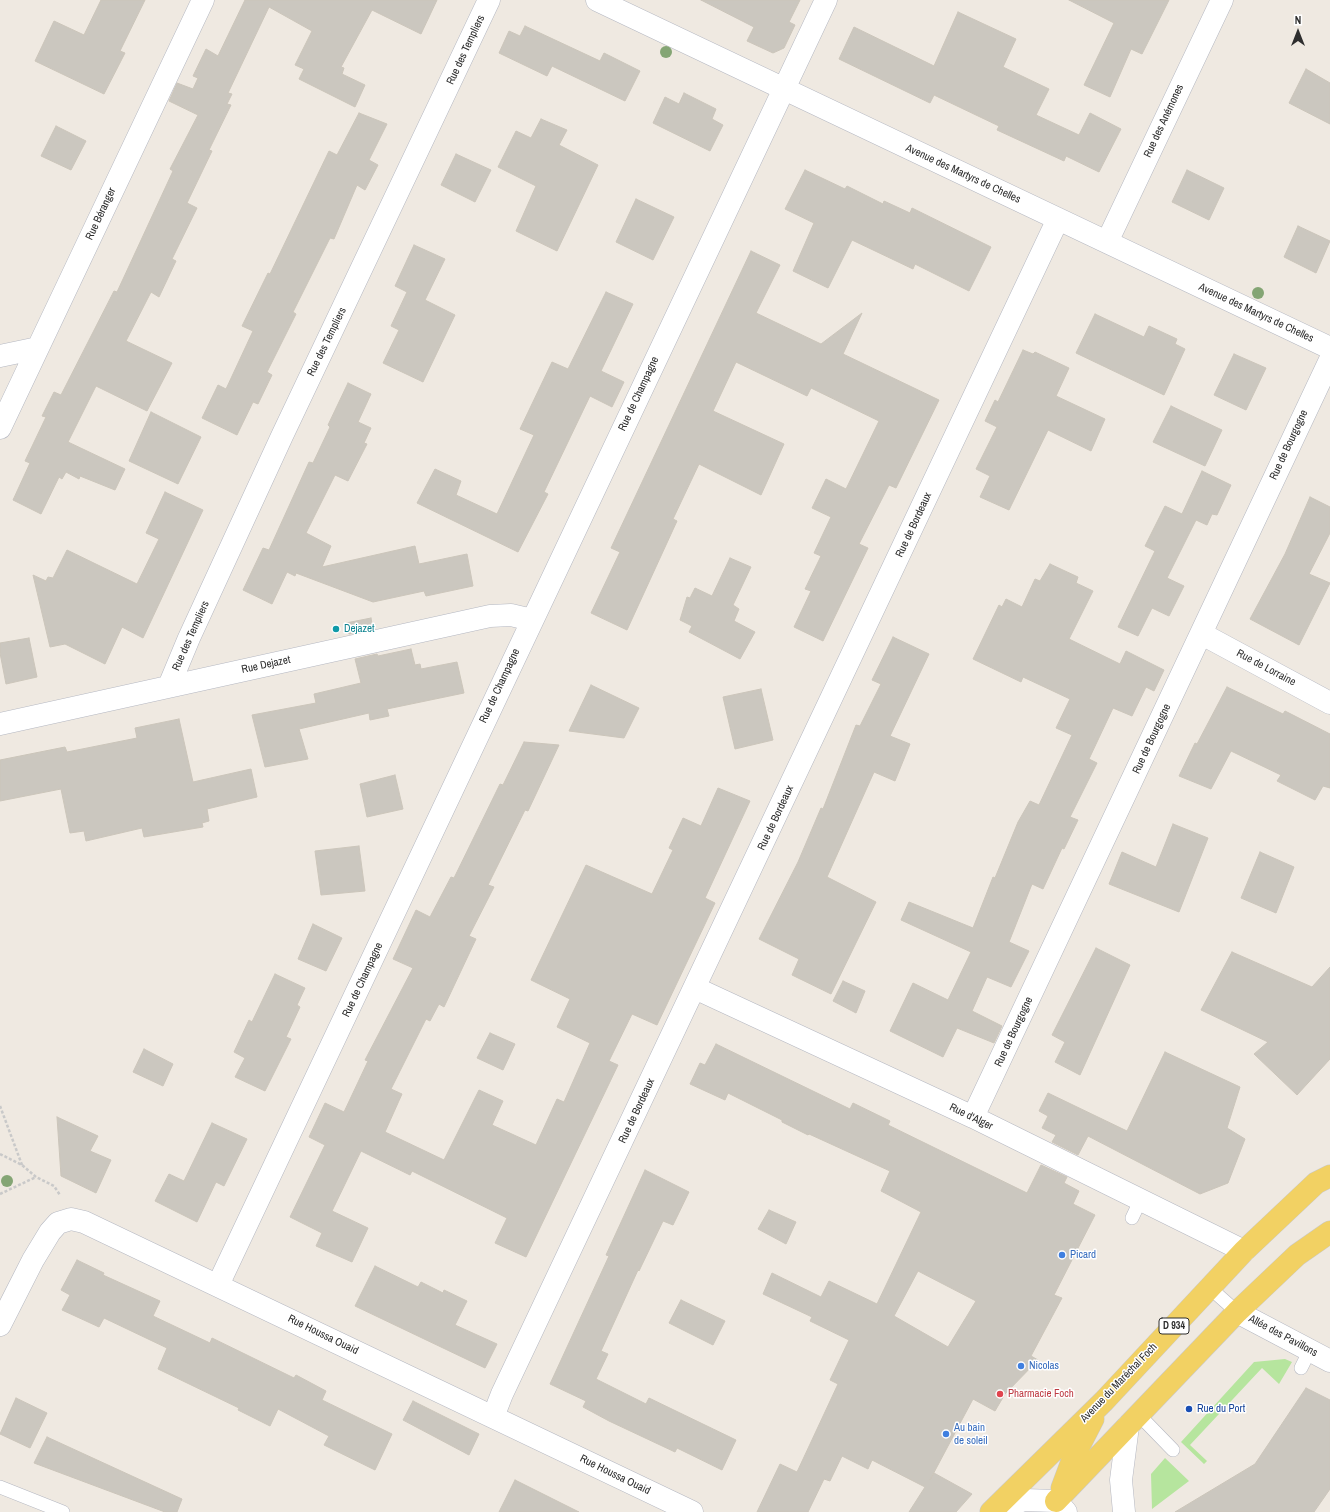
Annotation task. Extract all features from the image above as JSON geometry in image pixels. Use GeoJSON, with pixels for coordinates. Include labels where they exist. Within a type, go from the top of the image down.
{"type":"FeatureCollection","features":[{"type":"Feature","properties":{"kind":"main road","name":"D 934"},"geometry":{"type":"LineString","coordinates":[[1244,1251],[1316,1183],[1330,1176]]}},
{"type":"Feature","properties":{"kind":"main road"},"geometry":{"type":"LineString","coordinates":[[1056,1508],[1134,1421],[1237,1312],[1298,1255],[1330,1232]]}},
{"type":"Feature","properties":{"kind":"main road","name":"Avenue du Maréchal Foch"},"geometry":{"type":"LineString","coordinates":[[992,1512],[1104,1400],[1244,1251]]}},
{"type":"Feature","properties":{"kind":"main road"},"geometry":{"type":"LineString","coordinates":[[1056,1508],[1074,1456],[1104,1400]]}},
{"type":"Feature","properties":{"kind":"street","name":"Rue Béranger"},"geometry":{"type":"LineString","coordinates":[[0,428],[203,0]]}},
{"type":"Feature","properties":{"kind":"street","name":"Rue des Templiers"},"geometry":{"type":"LineString","coordinates":[[169,686],[189,638],[282,436],[489,0]]}},
{"type":"Feature","properties":{"kind":"street","name":"Avenue des Martyrs de Chelles"},"geometry":{"type":"LineString","coordinates":[[597,0],[1330,348]]}},
{"type":"Feature","properties":{"kind":"street","name":"Rue de Champagne"},"geometry":{"type":"LineString","coordinates":[[218,1285],[826,0]]}},
{"type":"Feature","properties":{"kind":"street","name":"Rue des Anémones"},"geometry":{"type":"LineString","coordinates":[[1107,242],[1222,0]]}},
{"type":"Feature","properties":{"kind":"street","name":"Rue de Bordeaux"},"geometry":{"type":"LineString","coordinates":[[493,1417],[502,1394],[1058,219]]}},
{"type":"Feature","properties":{"kind":"street"},"geometry":{"type":"LineString","coordinates":[[0,356],[38,348]]}},
{"type":"Feature","properties":{"kind":"street","name":"Rue de Bourgogne"},"geometry":{"type":"LineString","coordinates":[[973,1117],[1330,360]]}},
{"type":"Feature","properties":{"kind":"street","name":"Rue Dejazet"},"geometry":{"type":"LineString","coordinates":[[0,724],[490,616],[511,615],[532,620]]}},
{"type":"Feature","properties":{"kind":"street","name":"Rue de Lorraine"},"geometry":{"type":"LineString","coordinates":[[1202,634],[1330,703]]}},
{"type":"Feature","properties":{"kind":"street","name":"Rue d'Alger"},"geometry":{"type":"LineString","coordinates":[[695,988],[973,1117],[1136,1209],[1244,1251]]}},
{"type":"Feature","properties":{"kind":"street","name":"Rue Houssa Ouaid"},"geometry":{"type":"LineString","coordinates":[[0,1325],[33,1260],[50,1232],[58,1223],[71,1219],[84,1222],[100,1228],[692,1512]]}},
{"type":"Feature","properties":{"kind":"street","name":"Allée des Pavillons"},"geometry":{"type":"LineString","coordinates":[[1237,1312],[1305,1359],[1330,1361]]}},
{"type":"Feature","properties":{"kind":"street"},"geometry":{"type":"LineString","coordinates":[[1124,1512],[1121,1480],[1134,1421]]}},
{"type":"Feature","properties":{"kind":"street"},"geometry":{"type":"LineString","coordinates":[[992,1512],[1024,1500],[1056,1508]]}},
{"type":"Feature","properties":{"kind":"lane"},"geometry":{"type":"LineString","coordinates":[[1210,1288],[1237,1312]]}},
{"type":"Feature","properties":{"kind":"lane"},"geometry":{"type":"LineString","coordinates":[[1134,1421],[1173,1450]]}},
{"type":"Feature","properties":{"kind":"lane"},"geometry":{"type":"LineString","coordinates":[[0,1487],[63,1512]]}},
{"type":"Feature","properties":{"kind":"path"},"geometry":{"type":"LineString","coordinates":[[0,1106],[22,1165]]}},
{"type":"Feature","properties":{"kind":"path"},"geometry":{"type":"LineString","coordinates":[[0,1154],[22,1165],[36,1177],[0,1194]]}},
{"type":"Feature","properties":{"kind":"green space"},"geometry":{"type":"Polygon","coordinates":[[[1285,1359],[1292,1362],[1279,1384],[1262,1368],[1190,1445],[1207,1461],[1204,1464],[1181,1442],[1254,1362],[1285,1359]]]}},
{"type":"Feature","properties":{"kind":"green space"},"geometry":{"type":"Polygon","coordinates":[[[1165,1458],[1189,1481],[1152,1509],[1151,1474],[1165,1458]]]}},
{"type":"Feature","properties":{"kind":"building"},"geometry":{"type":"Polygon","coordinates":[[[101,0],[145,0],[120,51],[125,53],[104,94],[35,61],[54,21],[84,35],[101,0]]]}},
{"type":"Feature","properties":{"kind":"building"},"geometry":{"type":"Polygon","coordinates":[[[245,0],[437,0],[421,34],[372,10],[341,67],[344,68],[342,74],[365,85],[355,107],[299,79],[304,69],[295,65],[312,31],[269,7],[228,93],[232,94],[227,104],[231,105],[209,150],[212,151],[187,203],[197,208],[172,259],[176,261],[159,297],[151,292],[126,341],[172,363],[147,411],[96,386],[68,442],[125,469],[115,490],[80,476],[79,479],[66,472],[62,479],[59,477],[41,514],[13,500],[30,463],[25,461],[46,417],[42,416],[54,392],[61,395],[114,291],[117,292],[173,171],[170,169],[198,115],[169,101],[177,83],[193,89],[198,78],[193,76],[206,49],[218,56],[245,0]]]}},
{"type":"Feature","properties":{"kind":"building"},"geometry":{"type":"Polygon","coordinates":[[[701,0],[800,0],[789,22],[795,25],[784,48],[773,53],[747,41],[754,27],[701,0]]]}},
{"type":"Feature","properties":{"kind":"building"},"geometry":{"type":"Polygon","coordinates":[[[1069,0],[1169,0],[1142,54],[1131,49],[1110,97],[1084,85],[1114,23],[1069,0]]]}},
{"type":"Feature","properties":{"kind":"building"},"geometry":{"type":"Polygon","coordinates":[[[958,12],[1016,39],[1003,67],[1049,89],[1036,115],[1079,135],[1090,113],[1121,129],[1099,172],[1066,156],[1064,161],[997,130],[999,126],[934,95],[930,103],[839,59],[854,27],[934,66],[958,12]]]}},
{"type":"Feature","properties":{"kind":"building"},"geometry":{"type":"Polygon","coordinates":[[[525,26],[600,61],[604,53],[640,71],[625,101],[552,66],[547,76],[499,53],[509,31],[520,36],[525,26]]]}},
{"type":"Feature","properties":{"kind":"building"},"geometry":{"type":"Polygon","coordinates":[[[1306,69],[1330,83],[1330,124],[1289,103],[1306,69]]]}},
{"type":"Feature","properties":{"kind":"building"},"geometry":{"type":"Polygon","coordinates":[[[684,93],[716,109],[712,119],[723,125],[710,151],[653,123],[665,97],[679,104],[684,93]]]}},
{"type":"Feature","properties":{"kind":"building"},"geometry":{"type":"Polygon","coordinates":[[[359,113],[387,124],[369,160],[378,165],[365,190],[357,185],[334,239],[330,238],[293,312],[296,314],[267,372],[272,375],[258,404],[253,402],[237,435],[202,418],[218,385],[226,389],[253,331],[242,326],[268,273],[270,274],[329,151],[337,155],[359,113]]]}},
{"type":"Feature","properties":{"kind":"building"},"geometry":{"type":"Polygon","coordinates":[[[541,119],[567,130],[559,145],[598,165],[557,251],[516,231],[536,186],[498,167],[516,131],[531,138],[541,119]]]}},
{"type":"Feature","properties":{"kind":"building"},"geometry":{"type":"Polygon","coordinates":[[[56,126],[86,141],[71,170],[41,156],[56,126]]]}},
{"type":"Feature","properties":{"kind":"building"},"geometry":{"type":"Polygon","coordinates":[[[456,154],[491,170],[475,202],[441,185],[456,154]]]}},
{"type":"Feature","properties":{"kind":"building"},"geometry":{"type":"Polygon","coordinates":[[[805,170],[845,189],[847,186],[883,204],[884,201],[910,213],[912,208],[991,247],[969,291],[915,264],[913,269],[852,240],[828,288],[793,271],[814,223],[785,209],[805,170]]]}},
{"type":"Feature","properties":{"kind":"building"},"geometry":{"type":"Polygon","coordinates":[[[1187,170],[1224,188],[1209,220],[1172,202],[1187,170]]]}},
{"type":"Feature","properties":{"kind":"building"},"geometry":{"type":"Polygon","coordinates":[[[636,199],[674,217],[653,260],[616,242],[636,199]]]}},
{"type":"Feature","properties":{"kind":"building"},"geometry":{"type":"Polygon","coordinates":[[[1298,226],[1330,241],[1316,273],[1284,257],[1298,226]]]}},
{"type":"Feature","properties":{"kind":"building"},"geometry":{"type":"Polygon","coordinates":[[[414,245],[445,259],[425,300],[455,315],[423,382],[383,363],[399,330],[391,326],[407,292],[395,286],[414,245]]]}},
{"type":"Feature","properties":{"kind":"building"},"geometry":{"type":"Polygon","coordinates":[[[751,251],[780,265],[756,313],[821,344],[862,313],[843,354],[939,400],[896,488],[889,485],[859,544],[868,548],[823,641],[794,627],[811,591],[805,589],[821,556],[814,553],[831,517],[812,508],[826,479],[846,489],[879,421],[811,388],[807,396],[736,362],[713,411],[784,444],[761,495],[699,464],[673,519],[677,521],[627,630],[591,613],[620,552],[611,548],[751,251]]]}},
{"type":"Feature","properties":{"kind":"building"},"geometry":{"type":"Polygon","coordinates":[[[606,292],[633,304],[601,371],[624,382],[612,407],[590,396],[544,492],[548,494],[518,552],[417,503],[435,469],[461,481],[456,495],[497,514],[534,435],[520,429],[552,362],[568,369],[606,292]]]}},
{"type":"Feature","properties":{"kind":"building"},"geometry":{"type":"Polygon","coordinates":[[[1095,314],[1144,337],[1149,326],[1177,339],[1175,344],[1185,349],[1164,395],[1076,353],[1095,314]]]}},
{"type":"Feature","properties":{"kind":"building"},"geometry":{"type":"Polygon","coordinates":[[[1023,350],[1033,354],[1035,352],[1069,368],[1056,396],[1105,419],[1091,451],[1048,430],[1009,510],[980,497],[990,476],[976,469],[997,427],[985,421],[995,400],[998,402],[1023,350]]]}},
{"type":"Feature","properties":{"kind":"building"},"geometry":{"type":"Polygon","coordinates":[[[1234,354],[1266,368],[1246,410],[1214,395],[1234,354]]]}},
{"type":"Feature","properties":{"kind":"building"},"geometry":{"type":"Polygon","coordinates":[[[348,383],[371,394],[358,422],[371,428],[364,443],[367,444],[348,481],[335,475],[306,533],[331,546],[322,567],[415,546],[419,564],[467,554],[473,586],[426,596],[424,591],[373,602],[296,573],[295,576],[287,572],[272,604],[243,590],[263,548],[269,550],[309,462],[313,463],[330,427],[328,425],[348,383]]]}},
{"type":"Feature","properties":{"kind":"building"},"geometry":{"type":"Polygon","coordinates":[[[1171,406],[1222,430],[1205,466],[1153,442],[1171,406]]]}},
{"type":"Feature","properties":{"kind":"building"},"geometry":{"type":"Polygon","coordinates":[[[151,412],[201,437],[178,484],[129,461],[151,412]]]}},
{"type":"Feature","properties":{"kind":"building"},"geometry":{"type":"Polygon","coordinates":[[[1202,471],[1231,485],[1217,515],[1212,514],[1207,525],[1196,520],[1167,578],[1184,586],[1169,616],[1152,608],[1138,636],[1118,627],[1155,551],[1145,546],[1165,506],[1182,514],[1202,471]]]}},
{"type":"Feature","properties":{"kind":"building"},"geometry":{"type":"Polygon","coordinates":[[[165,492],[203,510],[143,638],[122,627],[105,664],[65,644],[50,647],[33,575],[46,581],[48,577],[53,578],[67,550],[137,584],[159,539],[146,533],[165,492]]]}},
{"type":"Feature","properties":{"kind":"building"},"geometry":{"type":"Polygon","coordinates":[[[1310,497],[1330,507],[1330,533],[1309,574],[1330,583],[1299,645],[1250,619],[1285,554],[1310,497]]]}},
{"type":"Feature","properties":{"kind":"building"},"geometry":{"type":"Polygon","coordinates":[[[730,558],[751,567],[733,605],[739,609],[734,621],[755,632],[740,659],[689,632],[692,626],[680,620],[687,597],[690,598],[695,588],[712,596],[730,558]]]}},
{"type":"Feature","properties":{"kind":"building"},"geometry":{"type":"Polygon","coordinates":[[[1050,564],[1078,577],[1076,583],[1093,591],[1069,639],[1120,664],[1126,651],[1164,670],[1154,691],[1146,687],[1132,716],[1113,708],[1089,759],[1097,763],[1070,817],[1078,820],[1064,849],[1062,848],[1043,889],[1032,884],[1009,942],[1029,951],[1011,987],[987,977],[972,1011],[1002,1026],[994,1043],[957,1028],[943,1057],[890,1031],[913,983],[948,1000],[971,952],[901,920],[909,902],[973,928],[993,877],[995,878],[1018,822],[1030,801],[1039,805],[1072,735],[1056,728],[1070,699],[1023,677],[1021,682],[973,659],[999,605],[1002,607],[1006,599],[1022,607],[1035,579],[1040,581],[1050,564]]]}},
{"type":"Feature","properties":{"kind":"building"},"geometry":{"type":"Polygon","coordinates":[[[371,618],[373,629],[349,634],[346,623],[371,618]]]}},
{"type":"Feature","properties":{"kind":"building"},"geometry":{"type":"Polygon","coordinates":[[[893,637],[929,654],[890,736],[910,744],[895,781],[874,772],[827,877],[876,902],[831,994],[792,975],[799,959],[759,939],[798,862],[821,808],[823,809],[856,725],[860,726],[881,684],[872,680],[893,637]]]}},
{"type":"Feature","properties":{"kind":"building"},"geometry":{"type":"Polygon","coordinates":[[[29,638],[37,677],[6,684],[0,653],[0,643],[29,638]]]}},
{"type":"Feature","properties":{"kind":"building"},"geometry":{"type":"Polygon","coordinates":[[[411,649],[415,665],[420,664],[421,669],[457,662],[464,693],[387,709],[389,716],[370,720],[369,713],[299,729],[308,759],[265,767],[252,715],[316,703],[314,694],[361,683],[355,659],[411,649]]]}},
{"type":"Feature","properties":{"kind":"building"},"geometry":{"type":"Polygon","coordinates":[[[591,685],[639,708],[624,738],[569,731],[591,685]]]}},
{"type":"Feature","properties":{"kind":"building"},"geometry":{"type":"Polygon","coordinates":[[[1227,687],[1283,714],[1285,711],[1330,734],[1330,788],[1323,786],[1315,800],[1277,781],[1281,775],[1231,751],[1211,789],[1179,776],[1195,743],[1197,744],[1227,687]]]}},
{"type":"Feature","properties":{"kind":"building"},"geometry":{"type":"Polygon","coordinates":[[[761,689],[773,740],[735,749],[723,697],[761,689]]]}},
{"type":"Feature","properties":{"kind":"building"},"geometry":{"type":"Polygon","coordinates":[[[179,719],[193,782],[251,769],[257,797],[207,809],[209,821],[202,823],[203,827],[144,837],[142,828],[86,841],[84,831],[70,833],[61,789],[0,801],[0,760],[65,747],[67,752],[137,738],[135,728],[179,719]]]}},
{"type":"Feature","properties":{"kind":"building"},"geometry":{"type":"Polygon","coordinates":[[[524,742],[559,745],[528,811],[525,810],[488,885],[494,887],[469,936],[476,939],[444,1007],[439,1004],[430,1021],[426,1019],[391,1089],[402,1094],[385,1132],[444,1160],[479,1090],[503,1101],[492,1125],[536,1145],[557,1099],[564,1102],[590,1043],[557,1027],[570,999],[531,980],[586,865],[652,894],[673,850],[669,848],[683,818],[701,826],[718,788],[750,801],[705,898],[715,903],[657,1025],[632,1014],[609,1061],[618,1065],[526,1257],[495,1243],[507,1218],[412,1171],[410,1175],[361,1151],[332,1211],[368,1228],[352,1262],[316,1246],[322,1233],[290,1217],[325,1145],[309,1137],[325,1103],[344,1112],[368,1061],[365,1060],[413,968],[393,959],[416,910],[430,917],[451,877],[454,878],[500,784],[503,785],[524,742]]]}},
{"type":"Feature","properties":{"kind":"building"},"geometry":{"type":"Polygon","coordinates":[[[395,775],[403,809],[367,817],[360,784],[395,775]]]}},
{"type":"Feature","properties":{"kind":"building"},"geometry":{"type":"Polygon","coordinates":[[[1173,824],[1208,838],[1179,912],[1109,884],[1122,852],[1156,867],[1173,824]]]}},
{"type":"Feature","properties":{"kind":"building"},"geometry":{"type":"Polygon","coordinates":[[[359,846],[365,891],[321,895],[315,851],[359,846]]]}},
{"type":"Feature","properties":{"kind":"building"},"geometry":{"type":"Polygon","coordinates":[[[1260,852],[1294,867],[1276,913],[1241,898],[1260,852]]]}},
{"type":"Feature","properties":{"kind":"building"},"geometry":{"type":"Polygon","coordinates":[[[313,924],[342,938],[326,971],[298,959],[313,924]]]}},
{"type":"Feature","properties":{"kind":"building"},"geometry":{"type":"Polygon","coordinates":[[[1096,948],[1130,965],[1080,1075],[1055,1062],[1065,1042],[1052,1035],[1096,948]]]}},
{"type":"Feature","properties":{"kind":"building"},"geometry":{"type":"Polygon","coordinates":[[[1232,952],[1312,987],[1330,967],[1330,1059],[1297,1095],[1254,1054],[1268,1042],[1201,1010],[1232,952]]]}},
{"type":"Feature","properties":{"kind":"building"},"geometry":{"type":"Polygon","coordinates":[[[275,974],[305,988],[297,1005],[300,1007],[286,1037],[291,1039],[265,1091],[235,1077],[245,1058],[234,1052],[249,1020],[252,1022],[275,974]]]}},
{"type":"Feature","properties":{"kind":"building"},"geometry":{"type":"Polygon","coordinates":[[[843,981],[865,991],[856,1013],[833,1001],[843,981]]]}},
{"type":"Feature","properties":{"kind":"building"},"geometry":{"type":"Polygon","coordinates":[[[490,1033],[515,1044],[503,1070],[477,1058],[490,1033]]]}},
{"type":"Feature","properties":{"kind":"building"},"geometry":{"type":"Polygon","coordinates":[[[716,1044],[850,1109],[853,1103],[890,1121],[888,1125],[1027,1193],[1041,1165],[1067,1177],[1064,1183],[1079,1191],[1073,1204],[1095,1215],[1054,1295],[1062,1298],[1031,1356],[1038,1360],[1005,1394],[995,1411],[973,1399],[930,1480],[934,1473],[972,1494],[956,1512],[909,1512],[925,1487],[872,1460],[868,1469],[842,1456],[830,1481],[824,1479],[808,1512],[757,1512],[780,1464],[797,1472],[838,1384],[830,1380],[849,1340],[810,1321],[812,1317],[763,1294],[772,1273],[821,1297],[829,1281],[877,1304],[921,1212],[881,1191],[890,1171],[809,1134],[808,1135],[728,1093],[725,1100],[690,1084],[700,1063],[705,1065],[716,1044]],[[918,1271],[894,1316],[948,1347],[976,1301],[918,1271]]]}},
{"type":"Feature","properties":{"kind":"building"},"geometry":{"type":"Polygon","coordinates":[[[144,1049],[173,1064],[163,1086],[133,1072],[144,1049]]]}},
{"type":"Feature","properties":{"kind":"building"},"geometry":{"type":"Polygon","coordinates":[[[1165,1052],[1240,1087],[1227,1128],[1245,1139],[1228,1183],[1200,1194],[1088,1136],[1078,1155],[1052,1142],[1056,1135],[1042,1128],[1048,1116],[1039,1111],[1048,1093],[1127,1131],[1165,1052]]]}},
{"type":"Feature","properties":{"kind":"building"},"geometry":{"type":"Polygon","coordinates":[[[57,1117],[98,1136],[90,1151],[111,1160],[96,1193],[61,1176],[57,1117]]]}},
{"type":"Feature","properties":{"kind":"building"},"geometry":{"type":"Polygon","coordinates":[[[212,1123],[247,1139],[224,1186],[216,1182],[197,1222],[155,1201],[169,1174],[184,1181],[212,1123]]]}},
{"type":"Feature","properties":{"kind":"building"},"geometry":{"type":"Polygon","coordinates":[[[645,1170],[689,1192],[673,1225],[663,1221],[639,1271],[638,1270],[601,1351],[608,1354],[596,1379],[646,1404],[649,1398],[736,1440],[722,1470],[677,1448],[675,1452],[609,1421],[583,1407],[586,1401],[550,1384],[609,1256],[606,1255],[645,1170]]]}},
{"type":"Feature","properties":{"kind":"building"},"geometry":{"type":"Polygon","coordinates":[[[769,1210],[796,1222],[786,1244],[758,1229],[769,1210]]]}},
{"type":"Feature","properties":{"kind":"building"},"geometry":{"type":"Polygon","coordinates":[[[77,1260],[104,1273],[103,1275],[160,1301],[153,1316],[210,1343],[212,1338],[294,1378],[296,1375],[326,1391],[322,1400],[392,1434],[375,1470],[324,1445],[329,1436],[278,1409],[270,1426],[238,1410],[239,1408],[158,1369],[167,1348],[104,1318],[99,1327],[62,1310],[70,1295],[61,1290],[77,1260]]]}},
{"type":"Feature","properties":{"kind":"building"},"geometry":{"type":"Polygon","coordinates":[[[375,1266],[418,1287],[421,1282],[443,1293],[444,1290],[467,1301],[455,1325],[497,1344],[485,1368],[355,1306],[375,1266]]]}},
{"type":"Feature","properties":{"kind":"building"},"geometry":{"type":"Polygon","coordinates":[[[681,1300],[725,1321],[713,1345],[669,1323],[681,1300]]]}},
{"type":"Feature","properties":{"kind":"building"},"geometry":{"type":"Polygon","coordinates":[[[1306,1388],[1330,1400],[1330,1489],[1314,1512],[1175,1512],[1255,1464],[1306,1388]]]}},
{"type":"Feature","properties":{"kind":"building"},"geometry":{"type":"Polygon","coordinates":[[[16,1398],[47,1413],[30,1448],[0,1434],[16,1398]]]}},
{"type":"Feature","properties":{"kind":"building"},"geometry":{"type":"Polygon","coordinates":[[[413,1401],[479,1434],[469,1455],[403,1420],[413,1401]]]}},
{"type":"Feature","properties":{"kind":"building"},"geometry":{"type":"Polygon","coordinates":[[[47,1437],[182,1499],[177,1512],[165,1512],[34,1463],[47,1437]]]}},
{"type":"Feature","properties":{"kind":"building"},"geometry":{"type":"Polygon","coordinates":[[[515,1480],[579,1512],[499,1512],[515,1480]]]}},
{"type":"Feature","properties":{"kind":"place","name":"Dejazet"},"geometry":{"type":"Point","coordinates":[336,629]}},
{"type":"Feature","properties":{"kind":"place","name":"Picard"},"geometry":{"type":"Point","coordinates":[1062,1255]}},
{"type":"Feature","properties":{"kind":"place","name":"Nicolas"},"geometry":{"type":"Point","coordinates":[1021,1366]}},
{"type":"Feature","properties":{"kind":"place","name":"Pharmacie Foch"},"geometry":{"type":"Point","coordinates":[1000,1394]}},
{"type":"Feature","properties":{"kind":"place","name":"Rue du Port"},"geometry":{"type":"Point","coordinates":[1189,1409]}},
{"type":"Feature","properties":{"kind":"place","name":"Au bain de soleil"},"geometry":{"type":"Point","coordinates":[946,1434]}}]}
